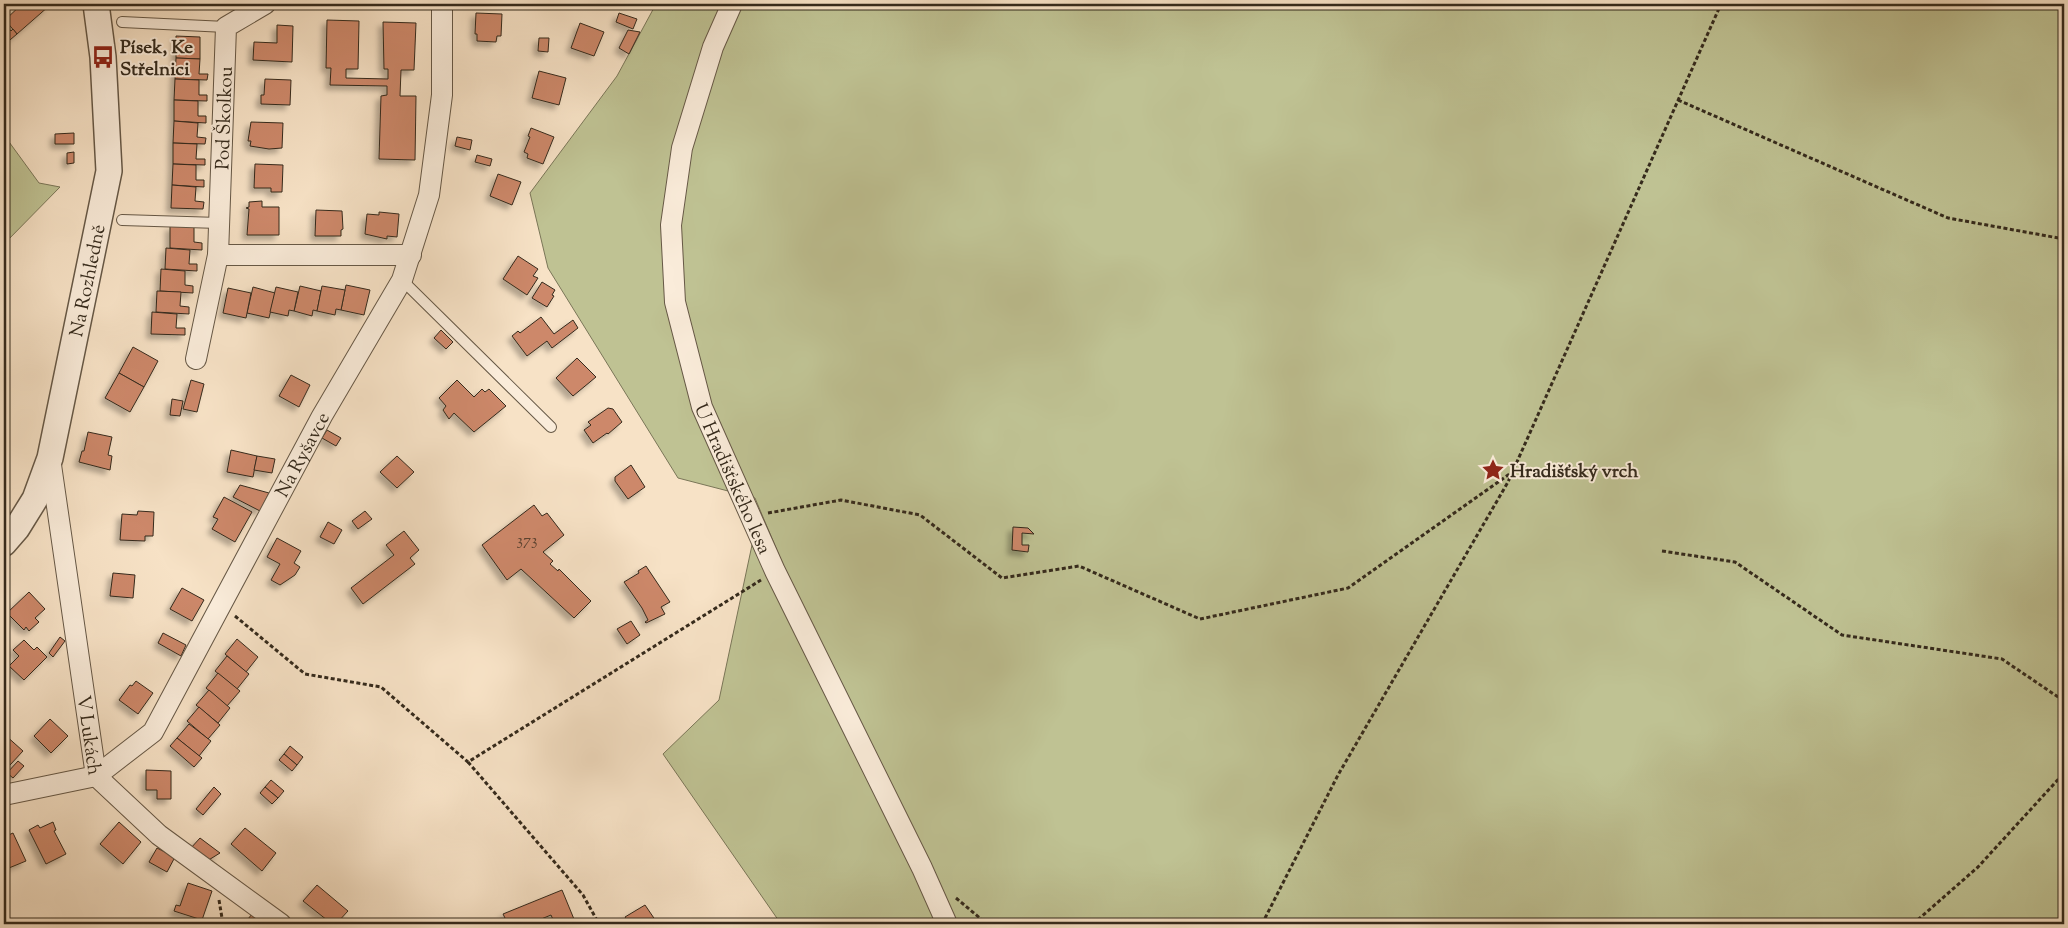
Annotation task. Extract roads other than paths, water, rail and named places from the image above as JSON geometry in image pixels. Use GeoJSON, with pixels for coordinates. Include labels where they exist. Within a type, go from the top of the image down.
{"type":"FeatureCollection","features":[{"type":"Feature","properties":{"kind":"street","name":"Na Rozhledně"},"geometry":{"type":"LineString","coordinates":[[4,543],[17,528],[36,499],[50,458],[109,171],[103,57],[96,4]]}},
{"type":"Feature","properties":{"kind":"street"},"geometry":{"type":"LineString","coordinates":[[226,27],[265,4]]}},
{"type":"Feature","properties":{"kind":"street","name":"Na Ryšavce"},"geometry":{"type":"LineString","coordinates":[[4,795],[96,776],[153,732],[322,416],[402,280],[429,195],[442,95],[442,4]]}},
{"type":"Feature","properties":{"kind":"street","name":"U Hradišťského lesa"},"geometry":{"type":"LineString","coordinates":[[732,4],[713,46],[682,148],[671,225],[676,302],[702,407],[775,572],[922,868],[947,924]]}},
{"type":"Feature","properties":{"kind":"street","name":"Pod Školkou"},"geometry":{"type":"LineString","coordinates":[[196,360],[218,255],[226,27]]}},
{"type":"Feature","properties":{"kind":"street"},"geometry":{"type":"LineString","coordinates":[[218,255],[411,255]]}},
{"type":"Feature","properties":{"kind":"street","name":"V Lukách"},"geometry":{"type":"LineString","coordinates":[[50,458],[96,776],[159,835],[281,924]]}},
{"type":"Feature","properties":{"kind":"lane"},"geometry":{"type":"LineString","coordinates":[[122,22],[226,27]]}},
{"type":"Feature","properties":{"kind":"lane"},"geometry":{"type":"LineString","coordinates":[[122,220],[219,223]]}},
{"type":"Feature","properties":{"kind":"lane"},"geometry":{"type":"LineString","coordinates":[[402,280],[551,427]]}},
{"type":"Feature","properties":{"kind":"place","name":"Písek, Ke Střelnici"},"geometry":{"type":"Point","coordinates":[103,57]}},
{"type":"Feature","properties":{"kind":"place","name":"Hradišťský vrch"},"geometry":{"type":"Point","coordinates":[1493,470]}}]}
